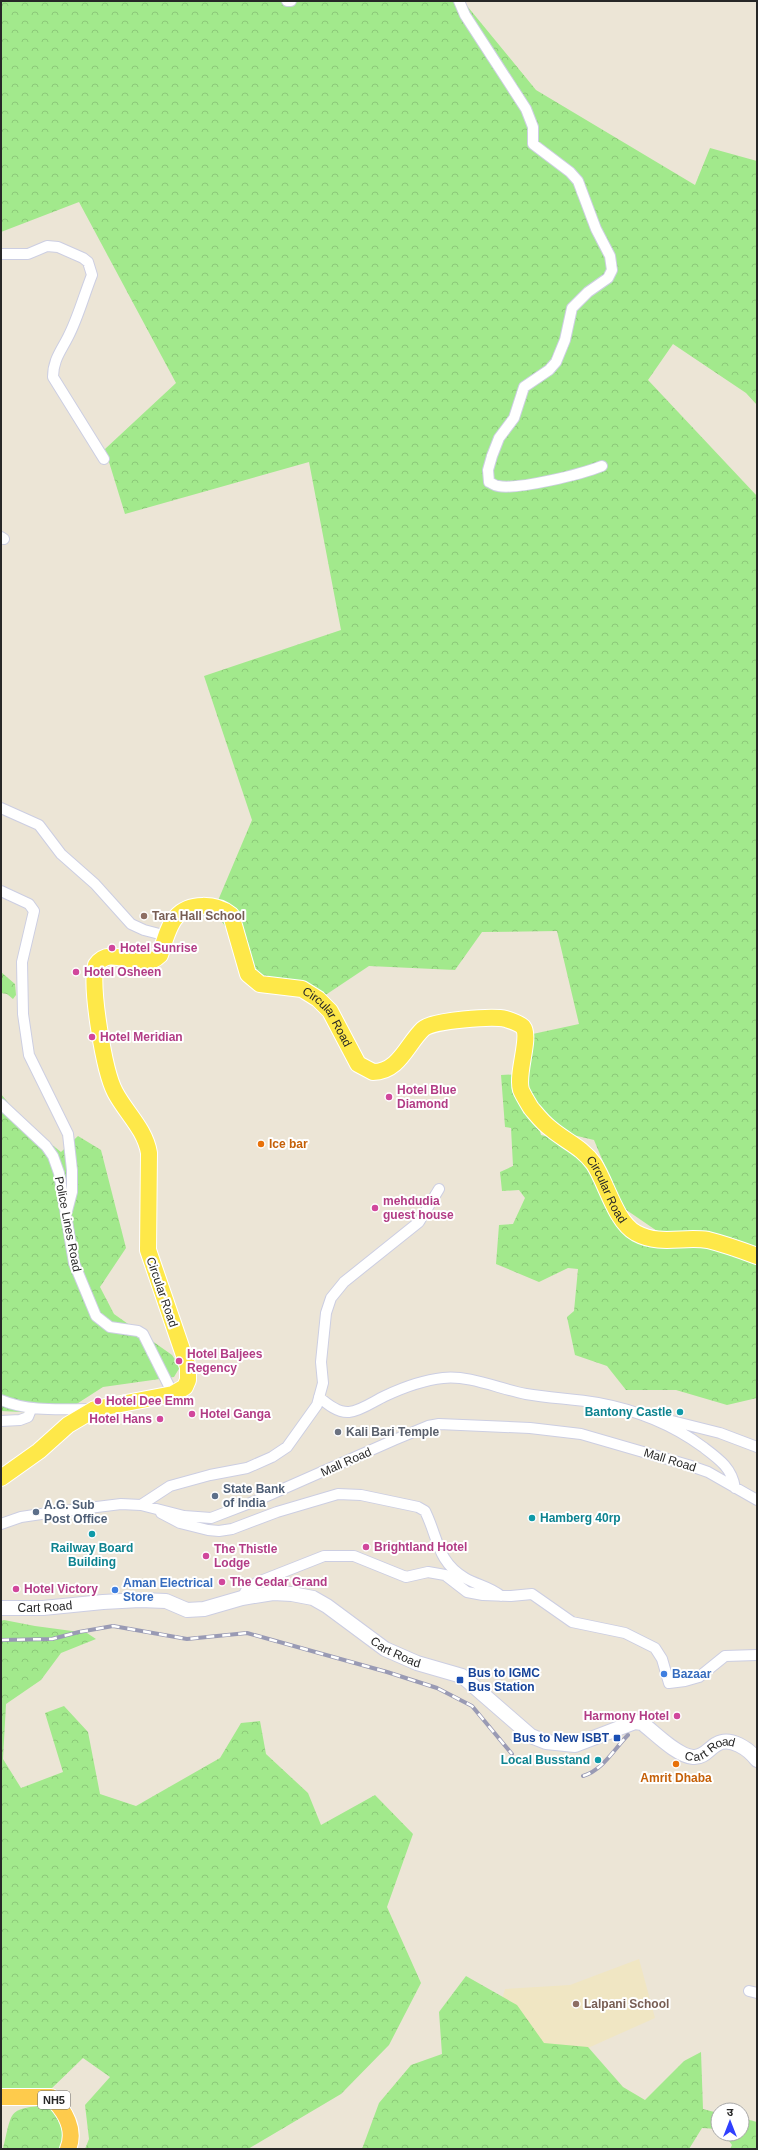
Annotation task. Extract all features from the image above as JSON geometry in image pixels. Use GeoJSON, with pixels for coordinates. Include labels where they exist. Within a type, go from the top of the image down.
{"type":"FeatureCollection","features":[{"type":"Feature","properties":{"kind":"highway","name":"NH5"},"geometry":{"type":"LineString","coordinates":[[1,2097],[51,2097],[66,2118],[72,2131],[68,2149]]}},
{"type":"Feature","properties":{"kind":"main road","name":"Circular Road"},"geometry":{"type":"LineString","coordinates":[[173,1394],[185,1387],[188,1380],[188,1373],[148,1250],[149,1153],[143,1133],[115,1092],[110,1080],[104,1057],[94,978],[96,965],[102,959],[113,956],[141,962],[151,962],[160,955],[175,918],[181,912],[193,907],[208,906],[228,913],[233,919],[248,974],[260,984],[287,986],[302,989],[318,999],[330,1011],[358,1064],[372,1072],[387,1069],[397,1062],[423,1029],[434,1023],[487,1018],[505,1019],[519,1024],[523,1028],[525,1034],[520,1080],[521,1090],[531,1107],[549,1128],[574,1143],[594,1164],[619,1213],[628,1226],[636,1233],[654,1240],[706,1240],[757,1256]]}},
{"type":"Feature","properties":{"kind":"main road"},"geometry":{"type":"LineString","coordinates":[[1,1478],[39,1451],[68,1425],[95,1409],[173,1394]]}},
{"type":"Feature","properties":{"kind":"main road","name":"Cart Road"},"geometry":{"type":"LineString","coordinates":[[1,1608],[43,1608],[140,1600],[166,1601],[187,1610],[204,1609],[242,1598],[273,1593],[292,1594],[313,1598],[349,1621],[385,1649],[416,1663],[462,1676],[531,1736],[546,1742],[575,1745],[635,1722],[642,1722],[682,1753],[693,1757],[703,1755],[717,1743],[725,1741],[744,1748],[757,1760]]}},
{"type":"Feature","properties":{"kind":"street"},"geometry":{"type":"LineString","coordinates":[[459,1],[465,15],[526,109],[533,126],[533,144],[570,172],[578,180],[596,230],[610,256],[612,270],[608,278],[588,292],[572,308],[565,340],[556,362],[550,370],[524,388],[514,418],[499,438],[488,470],[489,482],[497,486],[516,486],[581,473],[602,466]]}},
{"type":"Feature","properties":{"kind":"street"},"geometry":{"type":"LineString","coordinates":[[1,254],[28,254],[47,246],[58,247],[83,258],[91,268],[92,275],[69,336],[56,356],[53,366],[53,377],[104,459]]}},
{"type":"Feature","properties":{"kind":"street"},"geometry":{"type":"LineString","coordinates":[[1,808],[39,825],[61,854],[85,874],[131,924],[144,930],[167,936]]}},
{"type":"Feature","properties":{"kind":"street"},"geometry":{"type":"LineString","coordinates":[[1,891],[29,904],[34,911],[21,968],[23,1014],[29,1055],[68,1134],[72,1170],[72,1192],[65,1217]]}},
{"type":"Feature","properties":{"kind":"street","name":"Police Lines Road"},"geometry":{"type":"LineString","coordinates":[[1,1104],[46,1146],[53,1156],[59,1173],[65,1217],[76,1272],[96,1316],[110,1327],[138,1331],[143,1334],[165,1374],[173,1394]]}},
{"type":"Feature","properties":{"kind":"street"},"geometry":{"type":"LineString","coordinates":[[141,1505],[170,1486],[203,1476],[247,1468],[272,1457],[287,1447],[295,1438],[317,1405],[323,1383],[321,1362],[324,1330],[327,1306],[331,1298],[344,1282],[419,1222],[439,1189]]}},
{"type":"Feature","properties":{"kind":"street"},"geometry":{"type":"LineString","coordinates":[[319,1397],[340,1410],[350,1412],[386,1396],[421,1384],[442,1378],[463,1378],[506,1390],[546,1398],[598,1403],[648,1416],[669,1419],[714,1431],[757,1447]]}},
{"type":"Feature","properties":{"kind":"street"},"geometry":{"type":"LineString","coordinates":[[1,1400],[28,1408],[95,1409]]}},
{"type":"Feature","properties":{"kind":"street"},"geometry":{"type":"LineString","coordinates":[[1,1421],[9,1422],[28,1417],[30,1412],[28,1408]]}},
{"type":"Feature","properties":{"kind":"street"},"geometry":{"type":"LineString","coordinates":[[648,1416],[685,1433],[710,1452],[728,1468],[733,1477],[735,1488]]}},
{"type":"Feature","properties":{"kind":"street","name":"Mall Road"},"geometry":{"type":"LineString","coordinates":[[1,1524],[48,1512],[121,1504],[158,1508],[184,1516],[211,1518],[279,1492],[394,1440],[428,1426],[439,1424],[530,1428],[581,1434],[669,1458],[708,1472],[757,1500]]}},
{"type":"Feature","properties":{"kind":"street"},"geometry":{"type":"LineString","coordinates":[[158,1508],[162,1514],[180,1523],[208,1530],[219,1531],[232,1529],[277,1512],[338,1494],[361,1495],[418,1507],[425,1511],[437,1546],[450,1568],[470,1581],[494,1590],[501,1596]]}},
{"type":"Feature","properties":{"kind":"street"},"geometry":{"type":"LineString","coordinates":[[242,1598],[247,1589],[258,1582],[324,1556],[354,1556],[406,1577],[428,1572],[444,1575],[467,1592],[501,1596],[532,1594],[572,1622],[625,1633],[655,1648],[662,1659],[669,1683],[685,1681],[698,1677],[725,1656],[757,1655]]}},
{"type":"Feature","properties":{"kind":"shaded area","name":"Lalpani School"},"geometry":{"type":"Polygon","coordinates":[[[639,1959],[655,2018],[561,2060],[492,2032],[505,1989],[570,1985],[639,1959]]]}},
{"type":"Feature","properties":{"kind":"green space"},"geometry":{"type":"Polygon","coordinates":[[[1,1],[463,1],[536,90],[695,185],[710,148],[757,161],[757,405],[746,393],[673,344],[648,380],[757,496],[757,1249],[660,1233],[622,1207],[594,1140],[548,1129],[525,1078],[541,1135],[586,1146],[617,1215],[653,1243],[706,1244],[757,1263],[757,1398],[727,1405],[676,1390],[626,1390],[607,1366],[575,1355],[567,1317],[574,1311],[578,1269],[568,1268],[539,1282],[496,1264],[499,1225],[513,1224],[525,1198],[519,1190],[502,1191],[500,1172],[513,1166],[511,1128],[505,1127],[501,1075],[523,1074],[528,1035],[579,1024],[557,931],[482,932],[455,970],[369,966],[321,998],[257,973],[214,910],[252,820],[204,676],[341,630],[309,462],[125,514],[105,449],[176,383],[79,202],[1,232],[1,1]]]}},
{"type":"Feature","properties":{"kind":"green space"},"geometry":{"type":"Polygon","coordinates":[[[1,972],[15,984],[16,995],[13,999],[7,994],[1,993],[1,972]]]}},
{"type":"Feature","properties":{"kind":"green space"},"geometry":{"type":"Polygon","coordinates":[[[1,1094],[25,1123],[61,1152],[78,1136],[101,1150],[126,1248],[100,1287],[114,1314],[172,1355],[180,1367],[174,1377],[103,1387],[61,1414],[1,1411],[1,1094]]]}},
{"type":"Feature","properties":{"kind":"green space"},"geometry":{"type":"Polygon","coordinates":[[[4,1620],[87,1633],[96,1639],[61,1653],[41,1680],[6,1704],[3,1759],[21,1788],[63,1772],[45,1713],[64,1706],[88,1732],[100,1794],[136,1806],[220,1758],[241,1723],[260,1721],[266,1754],[308,1793],[321,1825],[375,1795],[413,1834],[387,1907],[421,1983],[389,2045],[341,2094],[248,2149],[85,2149],[89,2139],[85,2105],[110,2077],[83,2058],[51,2089],[1,2096],[1,1621],[4,1620]]]}},
{"type":"Feature","properties":{"kind":"green space"},"geometry":{"type":"Polygon","coordinates":[[[466,1976],[517,2005],[544,2043],[588,2047],[623,2087],[645,2100],[684,2061],[701,2052],[703,2109],[710,2111],[710,2128],[702,2128],[689,2149],[362,2149],[379,2103],[411,2065],[442,2054],[439,2012],[466,1976]]]}},
{"type":"Feature","properties":{"kind":"green space"},"geometry":{"type":"Polygon","coordinates":[[[49,2105],[67,2112],[73,2149],[3,2149],[8,2126],[14,2114],[19,2110],[26,2108],[49,2105]]]}},
{"type":"Feature","properties":{"kind":"green space"},"geometry":{"type":"Polygon","coordinates":[[[750,2120],[757,2122],[757,2149],[730,2149],[732,2145],[730,2142],[750,2142],[750,2120]]]}},
{"type":"Feature","properties":{"kind":"railway"},"geometry":{"type":"LineString","coordinates":[[1,1640],[52,1639],[79,1632],[113,1626],[187,1639],[247,1633],[387,1672],[437,1688],[472,1706],[512,1754]]}},
{"type":"Feature","properties":{"kind":"railway"},"geometry":{"type":"LineString","coordinates":[[583,1776],[590,1773],[602,1764],[628,1735]]}},
{"type":"Feature","properties":{"kind":"place","name":"Tara Hall School"},"geometry":{"type":"Point","coordinates":[144,916]}},
{"type":"Feature","properties":{"kind":"place","name":"Hotel Sunrise"},"geometry":{"type":"Point","coordinates":[112,948]}},
{"type":"Feature","properties":{"kind":"place","name":"Hotel Osheen"},"geometry":{"type":"Point","coordinates":[76,972]}},
{"type":"Feature","properties":{"kind":"place","name":"Hotel Meridian"},"geometry":{"type":"Point","coordinates":[92,1037]}},
{"type":"Feature","properties":{"kind":"place","name":"Hotel Blue Diamond"},"geometry":{"type":"Point","coordinates":[389,1097]}},
{"type":"Feature","properties":{"kind":"place","name":"Ice bar"},"geometry":{"type":"Point","coordinates":[261,1144]}},
{"type":"Feature","properties":{"kind":"place","name":"mehdudia guest house"},"geometry":{"type":"Point","coordinates":[375,1208]}},
{"type":"Feature","properties":{"kind":"place","name":"Hotel Baljees Regency"},"geometry":{"type":"Point","coordinates":[179,1361]}},
{"type":"Feature","properties":{"kind":"place","name":"Hotel Dee Emm"},"geometry":{"type":"Point","coordinates":[98,1401]}},
{"type":"Feature","properties":{"kind":"place","name":"Bantony Castle"},"geometry":{"type":"Point","coordinates":[680,1412]}},
{"type":"Feature","properties":{"kind":"place","name":"Hotel Ganga"},"geometry":{"type":"Point","coordinates":[192,1414]}},
{"type":"Feature","properties":{"kind":"place","name":"Hotel Hans"},"geometry":{"type":"Point","coordinates":[160,1419]}},
{"type":"Feature","properties":{"kind":"place","name":"Kali Bari Temple"},"geometry":{"type":"Point","coordinates":[338,1432]}},
{"type":"Feature","properties":{"kind":"place","name":"State Bank of India"},"geometry":{"type":"Point","coordinates":[215,1496]}},
{"type":"Feature","properties":{"kind":"place","name":"A.G. Sub Post Office"},"geometry":{"type":"Point","coordinates":[36,1512]}},
{"type":"Feature","properties":{"kind":"place","name":"Hamberg 40rp"},"geometry":{"type":"Point","coordinates":[532,1518]}},
{"type":"Feature","properties":{"kind":"place","name":"Railway Board Building"},"geometry":{"type":"Point","coordinates":[92,1534]}},
{"type":"Feature","properties":{"kind":"place","name":"Brightland Hotel"},"geometry":{"type":"Point","coordinates":[366,1547]}},
{"type":"Feature","properties":{"kind":"place","name":"The Thistle Lodge"},"geometry":{"type":"Point","coordinates":[206,1556]}},
{"type":"Feature","properties":{"kind":"place","name":"The Cedar Grand"},"geometry":{"type":"Point","coordinates":[222,1582]}},
{"type":"Feature","properties":{"kind":"place","name":"Hotel Victory"},"geometry":{"type":"Point","coordinates":[16,1589]}},
{"type":"Feature","properties":{"kind":"place","name":"Aman Electrical Store"},"geometry":{"type":"Point","coordinates":[115,1590]}},
{"type":"Feature","properties":{"kind":"place","name":"Bazaar"},"geometry":{"type":"Point","coordinates":[664,1674]}},
{"type":"Feature","properties":{"kind":"place","name":"Bus to IGMC Bus Station"},"geometry":{"type":"Point","coordinates":[460,1680]}},
{"type":"Feature","properties":{"kind":"place","name":"Harmony Hotel"},"geometry":{"type":"Point","coordinates":[677,1716]}},
{"type":"Feature","properties":{"kind":"place","name":"Bus to New ISBT"},"geometry":{"type":"Point","coordinates":[617,1738]}},
{"type":"Feature","properties":{"kind":"place","name":"Local Busstand"},"geometry":{"type":"Point","coordinates":[598,1760]}},
{"type":"Feature","properties":{"kind":"place","name":"Amrit Dhaba"},"geometry":{"type":"Point","coordinates":[676,1764]}},
{"type":"Feature","properties":{"kind":"place","name":"Lalpani School"},"geometry":{"type":"Point","coordinates":[576,2004]}}]}
